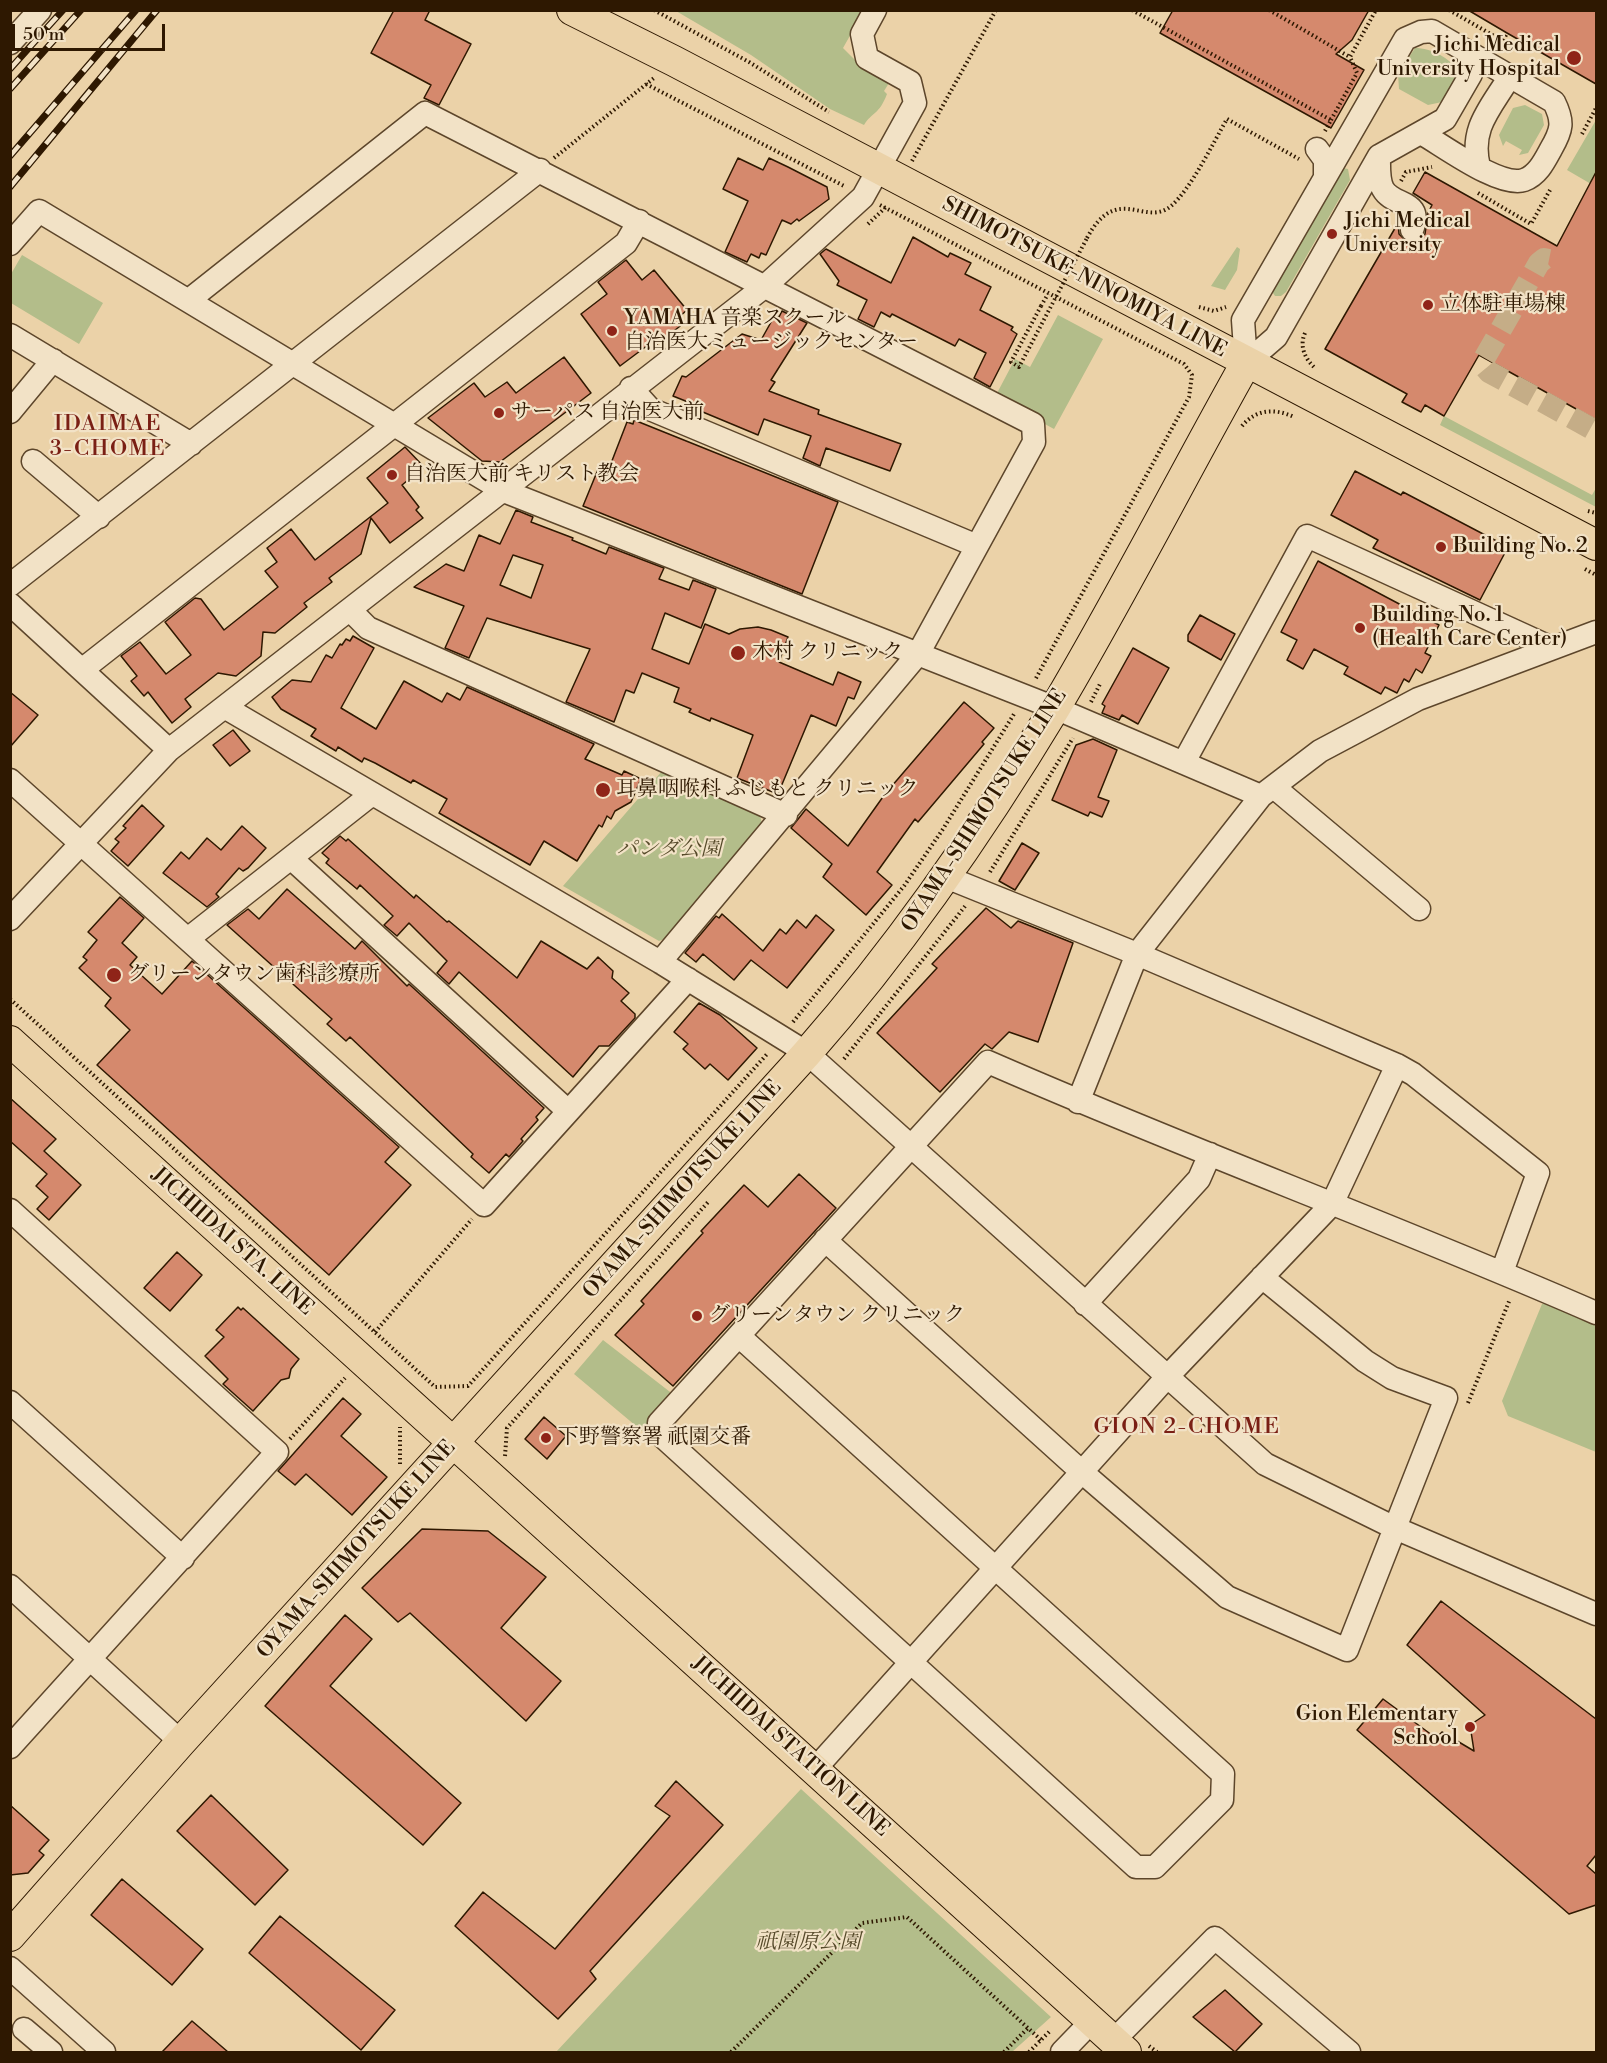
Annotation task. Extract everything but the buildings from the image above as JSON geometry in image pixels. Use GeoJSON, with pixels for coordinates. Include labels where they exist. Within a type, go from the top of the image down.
{"type":"FeatureCollection","features":[{"type":"Feature","properties":{"kind":"main road","name":"SHIMOTSUKE-NINOMIYA LINE"},"geometry":{"type":"LineString","coordinates":[[572,10],[675,61],[884,158],[1588,555]]}},
{"type":"Feature","properties":{"kind":"main road","name":"OYAMA-SHIMOTSUKE LINE"},"geometry":{"type":"LineString","coordinates":[[10,1936],[181,1742],[454,1443],[818,1062],[946,877],[1055,708],[1246,363]]}},
{"type":"Feature","properties":{"kind":"main road","name":"JICHIIDAI STA. LINE"},"geometry":{"type":"LineString","coordinates":[[10,1041],[454,1443]]}},
{"type":"Feature","properties":{"kind":"main road","name":"JICHIIDAI STATION LINE"},"geometry":{"type":"LineString","coordinates":[[454,1443],[1110,2038]]}},
{"type":"Feature","properties":{"kind":"street"},"geometry":{"type":"LineString","coordinates":[[10,43],[40,10]]}},
{"type":"Feature","properties":{"kind":"street"},"geometry":{"type":"LineString","coordinates":[[10,919],[169,750],[504,491],[631,388],[764,287],[863,197],[915,103],[909,82],[867,58],[862,34],[876,10]]}},
{"type":"Feature","properties":{"kind":"street"},"geometry":{"type":"LineString","coordinates":[[1246,363],[1243,320],[1405,39],[1421,32],[1432,31],[1510,76],[1554,102],[1561,116],[1562,130],[1540,168],[1525,180],[1504,181],[1421,133]]}},
{"type":"Feature","properties":{"kind":"street"},"geometry":{"type":"LineString","coordinates":[[1246,363],[1276,338],[1379,156],[1445,119],[1471,74],[1468,52]]}},
{"type":"Feature","properties":{"kind":"street"},"geometry":{"type":"LineString","coordinates":[[1479,166],[1475,150],[1476,134],[1510,76]]}},
{"type":"Feature","properties":{"kind":"street"},"geometry":{"type":"LineString","coordinates":[[189,300],[425,112],[1033,424],[1034,442],[918,654],[786,815],[660,962]]}},
{"type":"Feature","properties":{"kind":"street"},"geometry":{"type":"LineString","coordinates":[[1323,136],[1334,141],[1348,137]]}},
{"type":"Feature","properties":{"kind":"street"},"geometry":{"type":"LineString","coordinates":[[1323,136],[1326,160],[1325,177]]}},
{"type":"Feature","properties":{"kind":"street"},"geometry":{"type":"LineString","coordinates":[[1340,224],[1365,203],[1378,201],[1404,217],[1408,228],[1416,217],[1414,212],[1384,191],[1379,175],[1379,156]]}},
{"type":"Feature","properties":{"kind":"street"},"geometry":{"type":"LineString","coordinates":[[10,585],[540,170]]}},
{"type":"Feature","properties":{"kind":"street"},"geometry":{"type":"LineString","coordinates":[[10,244],[39,211],[504,491],[1055,708],[1184,762],[1268,792],[1419,909]]}},
{"type":"Feature","properties":{"kind":"street"},"geometry":{"type":"LineString","coordinates":[[83,669],[626,243],[639,222]]}},
{"type":"Feature","properties":{"kind":"street"},"geometry":{"type":"LineString","coordinates":[[10,335],[191,444]]}},
{"type":"Feature","properties":{"kind":"street"},"geometry":{"type":"LineString","coordinates":[[10,412],[53,360]]}},
{"type":"Feature","properties":{"kind":"street"},"geometry":{"type":"LineString","coordinates":[[631,388],[650,409],[977,546]]}},
{"type":"Feature","properties":{"kind":"street"},"geometry":{"type":"LineString","coordinates":[[33,461],[99,517]]}},
{"type":"Feature","properties":{"kind":"street"},"geometry":{"type":"LineString","coordinates":[[1184,762],[1307,536],[1552,648]]}},
{"type":"Feature","properties":{"kind":"street"},"geometry":{"type":"LineString","coordinates":[[10,604],[169,750]]}},
{"type":"Feature","properties":{"kind":"street"},"geometry":{"type":"LineString","coordinates":[[350,610],[368,628],[786,815]]}},
{"type":"Feature","properties":{"kind":"street"},"geometry":{"type":"LineString","coordinates":[[1078,1102],[1137,954],[1268,792],[1320,751],[1418,699],[1596,632]]}},
{"type":"Feature","properties":{"kind":"street"},"geometry":{"type":"LineString","coordinates":[[226,708],[660,962],[818,1062],[1265,1464],[1395,1528],[1596,1614]]}},
{"type":"Feature","properties":{"kind":"street"},"geometry":{"type":"LineString","coordinates":[[10,780],[189,938],[484,1205],[688,979]]}},
{"type":"Feature","properties":{"kind":"street"},"geometry":{"type":"LineString","coordinates":[[189,938],[372,794]]}},
{"type":"Feature","properties":{"kind":"street"},"geometry":{"type":"LineString","coordinates":[[292,859],[568,1111]]}},
{"type":"Feature","properties":{"kind":"street"},"geometry":{"type":"LineString","coordinates":[[946,877],[1137,954],[1397,1065],[1413,1074],[1538,1173],[1502,1272]]}},
{"type":"Feature","properties":{"kind":"street"},"geometry":{"type":"LineString","coordinates":[[739,1336],[1223,1774],[1222,1800],[1155,1867],[1136,1867],[910,1664],[662,1436],[659,1423],[988,1062],[1078,1102],[1502,1272],[1596,1313]]}},
{"type":"Feature","properties":{"kind":"street"},"geometry":{"type":"LineString","coordinates":[[815,1769],[1167,1377],[1332,1204],[1397,1065]]}},
{"type":"Feature","properties":{"kind":"street"},"geometry":{"type":"LineString","coordinates":[[1085,1304],[1199,1179],[1210,1154]]}},
{"type":"Feature","properties":{"kind":"street"},"geometry":{"type":"LineString","coordinates":[[10,1210],[278,1452],[10,1747]]}},
{"type":"Feature","properties":{"kind":"street"},"geometry":{"type":"LineString","coordinates":[[825,1240],[1083,1473],[1227,1597],[1347,1650],[1446,1398],[1392,1378],[1365,1361],[1262,1277]]}},
{"type":"Feature","properties":{"kind":"street"},"geometry":{"type":"LineString","coordinates":[[10,1402],[183,1558]]}},
{"type":"Feature","properties":{"kind":"street"},"geometry":{"type":"LineString","coordinates":[[10,1586],[181,1742]]}},
{"type":"Feature","properties":{"kind":"street"},"geometry":{"type":"LineString","coordinates":[[1062,2052],[1110,2038],[1215,1938],[1348,2052]]}},
{"type":"Feature","properties":{"kind":"street"},"geometry":{"type":"LineString","coordinates":[[10,1968],[104,2052]]}},
{"type":"Feature","properties":{"kind":"street"},"geometry":{"type":"LineString","coordinates":[[24,2029],[51,2052]]}},
{"type":"Feature","properties":{"kind":"path"},"geometry":{"type":"LineString","coordinates":[[654,10],[750,62],[830,113]]}},
{"type":"Feature","properties":{"kind":"path"},"geometry":{"type":"LineString","coordinates":[[914,158],[996,10]]}},
{"type":"Feature","properties":{"kind":"path"},"geometry":{"type":"LineString","coordinates":[[1132,10],[1323,136]]}},
{"type":"Feature","properties":{"kind":"path"},"geometry":{"type":"LineString","coordinates":[[1048,294],[1011,362],[1019,367],[1095,222],[1105,213],[1120,208],[1156,211],[1170,208],[1227,119],[1310,166],[1323,136],[1358,73],[1350,57],[1269,10]]}},
{"type":"Feature","properties":{"kind":"path"},"geometry":{"type":"LineString","coordinates":[[1350,57],[1376,10]]}},
{"type":"Feature","properties":{"kind":"path"},"geometry":{"type":"LineString","coordinates":[[1449,10],[1503,40],[1508,33]]}},
{"type":"Feature","properties":{"kind":"path"},"geometry":{"type":"LineString","coordinates":[[540,170],[675,61]]}},
{"type":"Feature","properties":{"kind":"path"},"geometry":{"type":"LineString","coordinates":[[646,84],[847,187]]}},
{"type":"Feature","properties":{"kind":"path"},"geometry":{"type":"LineString","coordinates":[[884,158],[914,158],[924,163]]}},
{"type":"Feature","properties":{"kind":"path"},"geometry":{"type":"LineString","coordinates":[[1395,191],[1406,172],[1430,166],[1443,173]]}},
{"type":"Feature","properties":{"kind":"path"},"geometry":{"type":"LineString","coordinates":[[1472,190],[1531,224]]}},
{"type":"Feature","properties":{"kind":"path"},"geometry":{"type":"LineString","coordinates":[[10,999],[435,1387],[468,1386],[782,1038],[904,886],[943,829],[1024,696],[1190,397],[1192,375],[1184,364],[885,208]]}},
{"type":"Feature","properties":{"kind":"path"},"geometry":{"type":"LineString","coordinates":[[1077,244],[1087,249]]}},
{"type":"Feature","properties":{"kind":"path"},"geometry":{"type":"LineString","coordinates":[[1192,304],[1214,311],[1223,309],[1232,300]]}},
{"type":"Feature","properties":{"kind":"path"},"geometry":{"type":"LineString","coordinates":[[1306,330],[1302,339],[1306,358],[1323,374]]}},
{"type":"Feature","properties":{"kind":"path"},"geometry":{"type":"LineString","coordinates":[[1237,434],[1243,424],[1261,411],[1277,412],[1301,421]]}},
{"type":"Feature","properties":{"kind":"path"},"geometry":{"type":"LineString","coordinates":[[1580,507],[1596,513]]}},
{"type":"Feature","properties":{"kind":"path"},"geometry":{"type":"LineString","coordinates":[[1588,555],[1596,575]]}},
{"type":"Feature","properties":{"kind":"path"},"geometry":{"type":"LineString","coordinates":[[818,1062],[843,1060],[978,890],[1082,719],[1106,673]]}},
{"type":"Feature","properties":{"kind":"path"},"geometry":{"type":"LineString","coordinates":[[505,1456],[507,1428],[711,1199]]}},
{"type":"Feature","properties":{"kind":"path"},"geometry":{"type":"LineString","coordinates":[[375,1332],[484,1205]]}},
{"type":"Feature","properties":{"kind":"path"},"geometry":{"type":"LineString","coordinates":[[278,1452],[345,1378]]}},
{"type":"Feature","properties":{"kind":"path"},"geometry":{"type":"LineString","coordinates":[[731,2052],[862,1923],[907,1917],[1041,2040]]}},
{"type":"Feature","properties":{"kind":"path"},"geometry":{"type":"LineString","coordinates":[[1029,2052],[1055,2025]]}},
{"type":"Feature","properties":{"kind":"path"},"geometry":{"type":"LineString","coordinates":[[1004,2052],[1028,2028]]}},
{"type":"Feature","properties":{"kind":"green space"},"geometry":{"type":"Polygon","coordinates":[[[676,11],[864,11],[843,48],[863,68],[889,83],[884,91],[887,94],[881,106],[864,125],[830,109],[751,55],[676,11]]]}},
{"type":"Feature","properties":{"kind":"green space"},"geometry":{"type":"Polygon","coordinates":[[[1415,48],[1440,55],[1451,62],[1458,72],[1442,102],[1428,105],[1399,89],[1398,74],[1415,48]]]}},
{"type":"Feature","properties":{"kind":"green space"},"geometry":{"type":"Polygon","coordinates":[[[1525,105],[1542,114],[1544,125],[1528,153],[1519,155],[1522,150],[1506,141],[1503,146],[1499,135],[1513,108],[1525,105]]]}},
{"type":"Feature","properties":{"kind":"green space"},"geometry":{"type":"Polygon","coordinates":[[[1596,120],[1596,174],[1591,184],[1567,170],[1596,120]]]}},
{"type":"Feature","properties":{"kind":"green space"},"geometry":{"type":"Polygon","coordinates":[[[1343,168],[1348,169],[1350,180],[1286,292],[1281,296],[1275,296],[1271,290],[1343,168]]]}},
{"type":"Feature","properties":{"kind":"green space"},"geometry":{"type":"Polygon","coordinates":[[[1237,247],[1240,249],[1237,270],[1225,290],[1211,286],[1237,247]]]}},
{"type":"Feature","properties":{"kind":"green space"},"geometry":{"type":"Polygon","coordinates":[[[22,255],[103,303],[79,344],[11,303],[11,274],[22,255]]]}},
{"type":"Feature","properties":{"kind":"green space"},"geometry":{"type":"Polygon","coordinates":[[[1058,315],[1103,339],[1054,429],[995,397],[1015,359],[1030,367],[1058,315]]]}},
{"type":"Feature","properties":{"kind":"green space"},"geometry":{"type":"Polygon","coordinates":[[[1444,416],[1592,495],[1596,488],[1596,507],[1440,425],[1444,416]]]}},
{"type":"Feature","properties":{"kind":"green space","name":"パンダ公園"},"geometry":{"type":"Polygon","coordinates":[[[662,771],[759,812],[763,827],[670,937],[659,941],[563,886],[662,771]]]}},
{"type":"Feature","properties":{"kind":"green space"},"geometry":{"type":"Polygon","coordinates":[[[1551,1302],[1596,1320],[1596,1452],[1508,1416],[1502,1401],[1542,1304],[1551,1302]]]}},
{"type":"Feature","properties":{"kind":"green space"},"geometry":{"type":"Polygon","coordinates":[[[603,1340],[674,1395],[642,1431],[574,1374],[603,1340]]]}},
{"type":"Feature","properties":{"kind":"green space","name":"祇園原公園"},"geometry":{"type":"Polygon","coordinates":[[[801,1789],[1051,2017],[1012,2052],[556,2052],[801,1789]]]}},
{"type":"Feature","properties":{"kind":"tunnel"},"geometry":{"type":"LineString","coordinates":[[1549,260],[1544,259],[1539,263],[1484,359],[1484,366],[1489,372],[1596,431]]}},
{"type":"Feature","properties":{"kind":"railway"},"geometry":{"type":"LineString","coordinates":[[10,69],[63,10]]}},
{"type":"Feature","properties":{"kind":"railway"},"geometry":{"type":"LineString","coordinates":[[10,89],[81,10]]}},
{"type":"Feature","properties":{"kind":"railway"},"geometry":{"type":"LineString","coordinates":[[10,156],[136,10]]}},
{"type":"Feature","properties":{"kind":"railway"},"geometry":{"type":"LineString","coordinates":[[10,187],[157,10]]}},
{"type":"Feature","properties":{"kind":"place","name":"Jichi Medical University Hospital"},"geometry":{"type":"Point","coordinates":[1574,58]}},
{"type":"Feature","properties":{"kind":"place","name":"Jichi Medical University"},"geometry":{"type":"Point","coordinates":[1332,234]}},
{"type":"Feature","properties":{"kind":"place","name":"立体駐車場棟"},"geometry":{"type":"Point","coordinates":[1428,305]}},
{"type":"Feature","properties":{"kind":"place","name":"YAMAHA 音楽スクール 自治医大ミュージックセンター"},"geometry":{"type":"Point","coordinates":[612,331]}},
{"type":"Feature","properties":{"kind":"place","name":"サーパス 自治医大前"},"geometry":{"type":"Point","coordinates":[499,413]}},
{"type":"Feature","properties":{"kind":"place","name":"自治医大前 キリスト教会"},"geometry":{"type":"Point","coordinates":[392,475]}},
{"type":"Feature","properties":{"kind":"place","name":"Building No. 2"},"geometry":{"type":"Point","coordinates":[1441,547]}},
{"type":"Feature","properties":{"kind":"place","name":"Building No. 1 (Health Care Center)"},"geometry":{"type":"Point","coordinates":[1360,628]}},
{"type":"Feature","properties":{"kind":"place","name":"木村 クリニック"},"geometry":{"type":"Point","coordinates":[738,653]}},
{"type":"Feature","properties":{"kind":"place","name":"耳鼻咽喉科 ふじもと クリニック"},"geometry":{"type":"Point","coordinates":[603,790]}},
{"type":"Feature","properties":{"kind":"place","name":"グリーンタウン歯科診療所"},"geometry":{"type":"Point","coordinates":[114,975]}},
{"type":"Feature","properties":{"kind":"place","name":"グリーンタウン クリニック"},"geometry":{"type":"Point","coordinates":[697,1316]}},
{"type":"Feature","properties":{"kind":"place","name":"下野警察署 祇園交番"},"geometry":{"type":"Point","coordinates":[546,1438]}},
{"type":"Feature","properties":{"kind":"place","name":"Gion Elementary School"},"geometry":{"type":"Point","coordinates":[1470,1727]}},
{"type":"Feature","properties":{"kind":"district","name":"IDAIMAE 3-CHOME"},"geometry":{"type":"Point","coordinates":[108,438]}},
{"type":"Feature","properties":{"kind":"district","name":"GION 2-CHOME"},"geometry":{"type":"Point","coordinates":[1187,1428]}}]}
